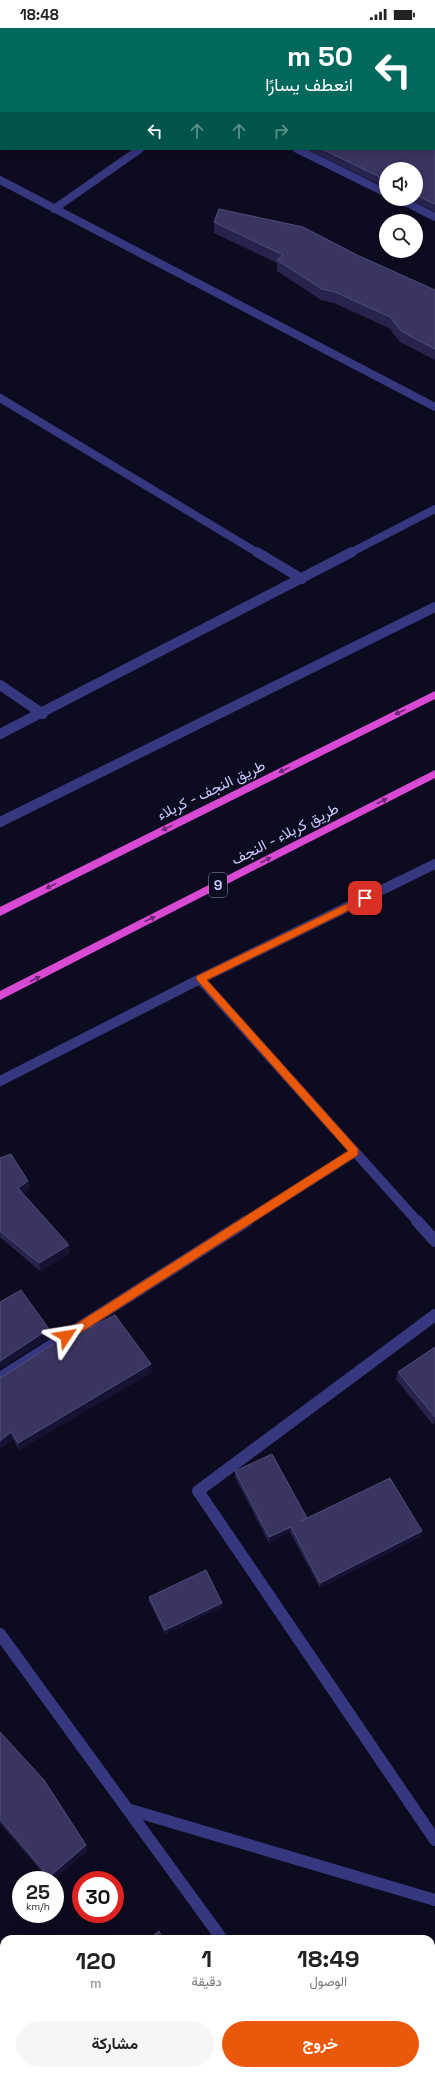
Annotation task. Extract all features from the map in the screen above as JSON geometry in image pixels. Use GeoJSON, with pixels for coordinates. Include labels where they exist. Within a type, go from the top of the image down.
{"type":"FeatureCollection","features":[{"type":"Feature","properties":{"kind":"highway","name":"طريق النجف - کربلاء"},"geometry":{"type":"LineString","coordinates":[[0,912],[435,695]]}},
{"type":"Feature","properties":{"kind":"highway","name":"طريق کربلاء - النجف"},"geometry":{"type":"LineString","coordinates":[[0,996],[435,774]]}},
{"type":"Feature","properties":{"kind":"street"},"geometry":{"type":"LineString","coordinates":[[54,209],[139,150]]}},
{"type":"Feature","properties":{"kind":"street"},"geometry":{"type":"LineString","coordinates":[[299,150],[379,190]]}},
{"type":"Feature","properties":{"kind":"street"},"geometry":{"type":"LineString","coordinates":[[0,180],[435,407]]}},
{"type":"Feature","properties":{"kind":"street"},"geometry":{"type":"LineString","coordinates":[[413,206],[435,217]]}},
{"type":"Feature","properties":{"kind":"street"},"geometry":{"type":"LineString","coordinates":[[0,398],[302,579]]}},
{"type":"Feature","properties":{"kind":"street"},"geometry":{"type":"LineString","coordinates":[[0,734],[43,714],[435,509]]}},
{"type":"Feature","properties":{"kind":"street"},"geometry":{"type":"LineString","coordinates":[[0,822],[435,607]]}},
{"type":"Feature","properties":{"kind":"street"},"geometry":{"type":"LineString","coordinates":[[0,685],[43,714]]}},
{"type":"Feature","properties":{"kind":"street"},"geometry":{"type":"LineString","coordinates":[[0,1081],[200,979],[435,865]]}},
{"type":"Feature","properties":{"kind":"street"},"geometry":{"type":"LineString","coordinates":[[200,979],[435,1241]]}},
{"type":"Feature","properties":{"kind":"street"},"geometry":{"type":"LineString","coordinates":[[0,1378],[355,1152]]}},
{"type":"Feature","properties":{"kind":"street"},"geometry":{"type":"LineString","coordinates":[[435,1315],[198,1491],[435,1840]]}},
{"type":"Feature","properties":{"kind":"street"},"geometry":{"type":"LineString","coordinates":[[0,1634],[219,1935]]}},
{"type":"Feature","properties":{"kind":"street"},"geometry":{"type":"LineString","coordinates":[[127,1809],[435,1900]]}},
{"type":"Feature","properties":{"kind":"building"},"geometry":{"type":"Polygon","coordinates":[[[324,150],[435,150],[435,204],[423,198],[423,162],[379,162],[379,177],[324,150]]]}},
{"type":"Feature","properties":{"kind":"building"},"geometry":{"type":"Polygon","coordinates":[[[219,209],[303,227],[357,255],[435,290],[435,349],[401,331],[390,317],[335,292],[322,289],[277,260],[283,255],[214,222],[219,209]]]}},
{"type":"Feature","properties":{"kind":"building"},"geometry":{"type":"Polygon","coordinates":[[[11,1154],[28,1181],[18,1188],[69,1245],[39,1263],[0,1231],[0,1158],[11,1154]]]}},
{"type":"Feature","properties":{"kind":"building"},"geometry":{"type":"Polygon","coordinates":[[[21,1290],[49,1329],[0,1361],[0,1302],[21,1290]]]}},
{"type":"Feature","properties":{"kind":"building"},"geometry":{"type":"Polygon","coordinates":[[[115,1315],[151,1364],[18,1443],[11,1432],[0,1441],[0,1377],[58,1341],[59,1343],[115,1315]]]}},
{"type":"Feature","properties":{"kind":"building"},"geometry":{"type":"Polygon","coordinates":[[[435,1347],[435,1417],[398,1372],[435,1347]]]}},
{"type":"Feature","properties":{"kind":"building"},"geometry":{"type":"Polygon","coordinates":[[[272,1454],[307,1518],[301,1521],[390,1478],[422,1531],[320,1583],[291,1527],[269,1537],[235,1471],[272,1454]]]}},
{"type":"Feature","properties":{"kind":"building"},"geometry":{"type":"Polygon","coordinates":[[[206,1570],[222,1603],[165,1630],[149,1597],[206,1570]]]}},
{"type":"Feature","properties":{"kind":"building"},"geometry":{"type":"Polygon","coordinates":[[[0,1732],[44,1780],[86,1845],[56,1871],[44,1871],[0,1819],[0,1732]]]}},
{"type":"Feature","properties":{"kind":"building"},"geometry":{"type":"Polygon","coordinates":[[[159,1931],[161,1935],[154,1935],[159,1931]]]}},
{"type":"Feature","properties":{"kind":"route"},"geometry":{"type":"LineString","coordinates":[[66,1336],[355,1152],[200,979],[365,898]]}}]}
